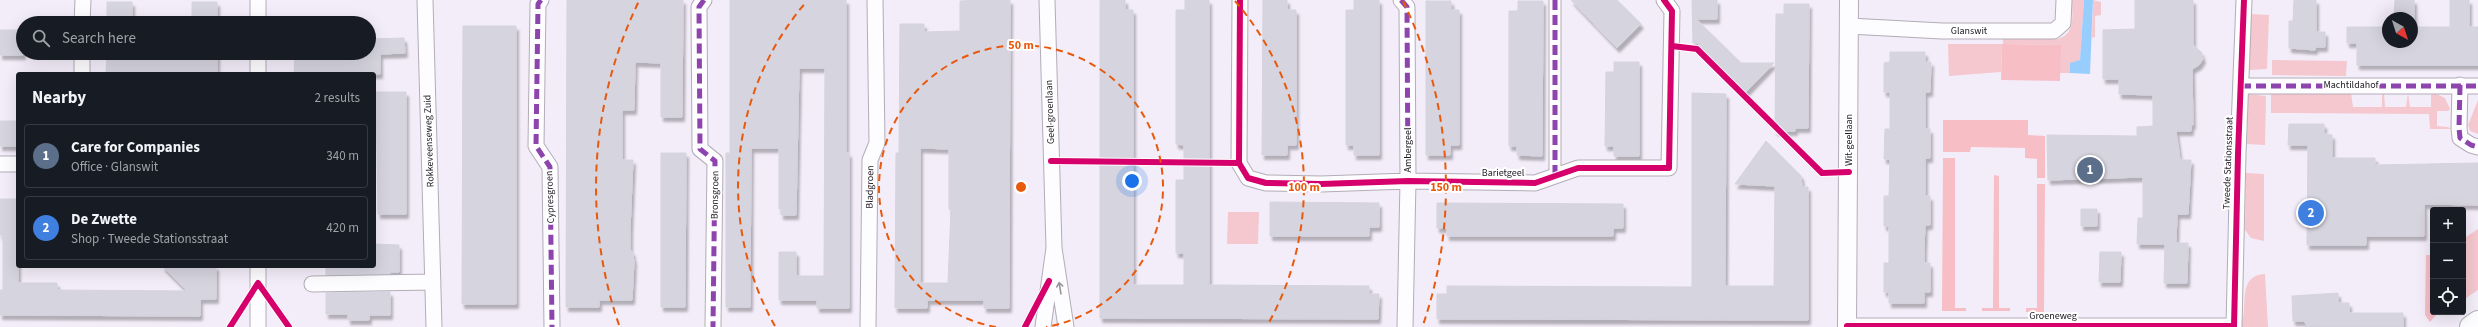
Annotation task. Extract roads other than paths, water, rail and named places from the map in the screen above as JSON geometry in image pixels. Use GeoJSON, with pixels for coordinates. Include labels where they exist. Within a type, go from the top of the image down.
{"type":"FeatureCollection","features":[{"type":"Feature","properties":{"kind":"main road"},"geometry":{"type":"LineString","coordinates":[[2471,327],[2478,322]]}},
{"type":"Feature","properties":{"kind":"street"},"geometry":{"type":"LineString","coordinates":[[82,16],[83,0]]}},
{"type":"Feature","properties":{"kind":"street"},"geometry":{"type":"LineString","coordinates":[[258,0],[258,16]]}},
{"type":"Feature","properties":{"kind":"street","name":"Rokkeveenseweg Zuid"},"geometry":{"type":"LineString","coordinates":[[425,0],[434,327]]}},
{"type":"Feature","properties":{"kind":"street","name":"Cypresgroen"},"geometry":{"type":"LineString","coordinates":[[541,0],[538,4],[536,146],[550,167],[552,327]]}},
{"type":"Feature","properties":{"kind":"street","name":"Bronsgroen"},"geometry":{"type":"LineString","coordinates":[[704,0],[699,7],[700,149],[716,161],[713,327]]}},
{"type":"Feature","properties":{"kind":"street","name":"Bladgroen"},"geometry":{"type":"LineString","coordinates":[[868,327],[870,160],[877,143],[875,0]]}},
{"type":"Feature","properties":{"kind":"street","name":"Geel-groenlaan"},"geometry":{"type":"LineString","coordinates":[[1047,0],[1054,248],[1066,327]]}},
{"type":"Feature","properties":{"kind":"street","name":"Barietgeel"},"geometry":{"type":"LineString","coordinates":[[1240,0],[1239,163],[1248,178],[1266,183],[1408,181],[1535,183],[1578,168],[1669,168],[1672,11],[1664,0]]}},
{"type":"Feature","properties":{"kind":"street","name":"Ambergeel"},"geometry":{"type":"LineString","coordinates":[[1400,0],[1407,7],[1408,181],[1405,327]]}},
{"type":"Feature","properties":{"kind":"street"},"geometry":{"type":"LineString","coordinates":[[1555,0],[1555,175]]}},
{"type":"Feature","properties":{"kind":"street","name":"Wit-geellaan"},"geometry":{"type":"LineString","coordinates":[[1847,327],[1849,0]]}},
{"type":"Feature","properties":{"kind":"street","name":"Glanswit"},"geometry":{"type":"LineString","coordinates":[[1849,26],[1942,32],[2054,31],[2063,23],[2064,0]]}},
{"type":"Feature","properties":{"kind":"street","name":"Tweede Stationsstraat"},"geometry":{"type":"LineString","coordinates":[[2234,326],[2244,0]]}},
{"type":"Feature","properties":{"kind":"street"},"geometry":{"type":"LineString","coordinates":[[82,60],[82,72]]}},
{"type":"Feature","properties":{"kind":"street"},"geometry":{"type":"LineString","coordinates":[[258,60],[258,72]]}},
{"type":"Feature","properties":{"kind":"street"},"geometry":{"type":"LineString","coordinates":[[2460,85],[2460,138],[2471,145],[2478,147]]}},
{"type":"Feature","properties":{"kind":"street","name":"Machtildahof"},"geometry":{"type":"LineString","coordinates":[[2241,86],[2478,86]]}},
{"type":"Feature","properties":{"kind":"street"},"geometry":{"type":"LineString","coordinates":[[0,164],[16,164]]}},
{"type":"Feature","properties":{"kind":"street","name":"Geel-groenlaan"},"geometry":{"type":"LineString","coordinates":[[1043,327],[1054,248]]}},
{"type":"Feature","properties":{"kind":"street"},"geometry":{"type":"LineString","coordinates":[[258,268],[258,327]]}},
{"type":"Feature","properties":{"kind":"street"},"geometry":{"type":"LineString","coordinates":[[312,284],[432,282]]}},
{"type":"Feature","properties":{"kind":"street","name":"Groeneweg"},"geometry":{"type":"LineString","coordinates":[[1847,327],[2234,326]]}},
{"type":"Feature","properties":{"kind":"water"},"geometry":{"type":"Polygon","coordinates":[[[2084,0],[2093,0],[2090,74],[2070,73],[2070,63],[2080,60],[2084,0]]]}},
{"type":"Feature","properties":{"kind":"place","name":"Care for Companies"},"geometry":{"type":"Point","coordinates":[2090,170]}},
{"type":"Feature","properties":{"kind":"place","name":"De Zwette"},"geometry":{"type":"Point","coordinates":[2311,213]}}]}
